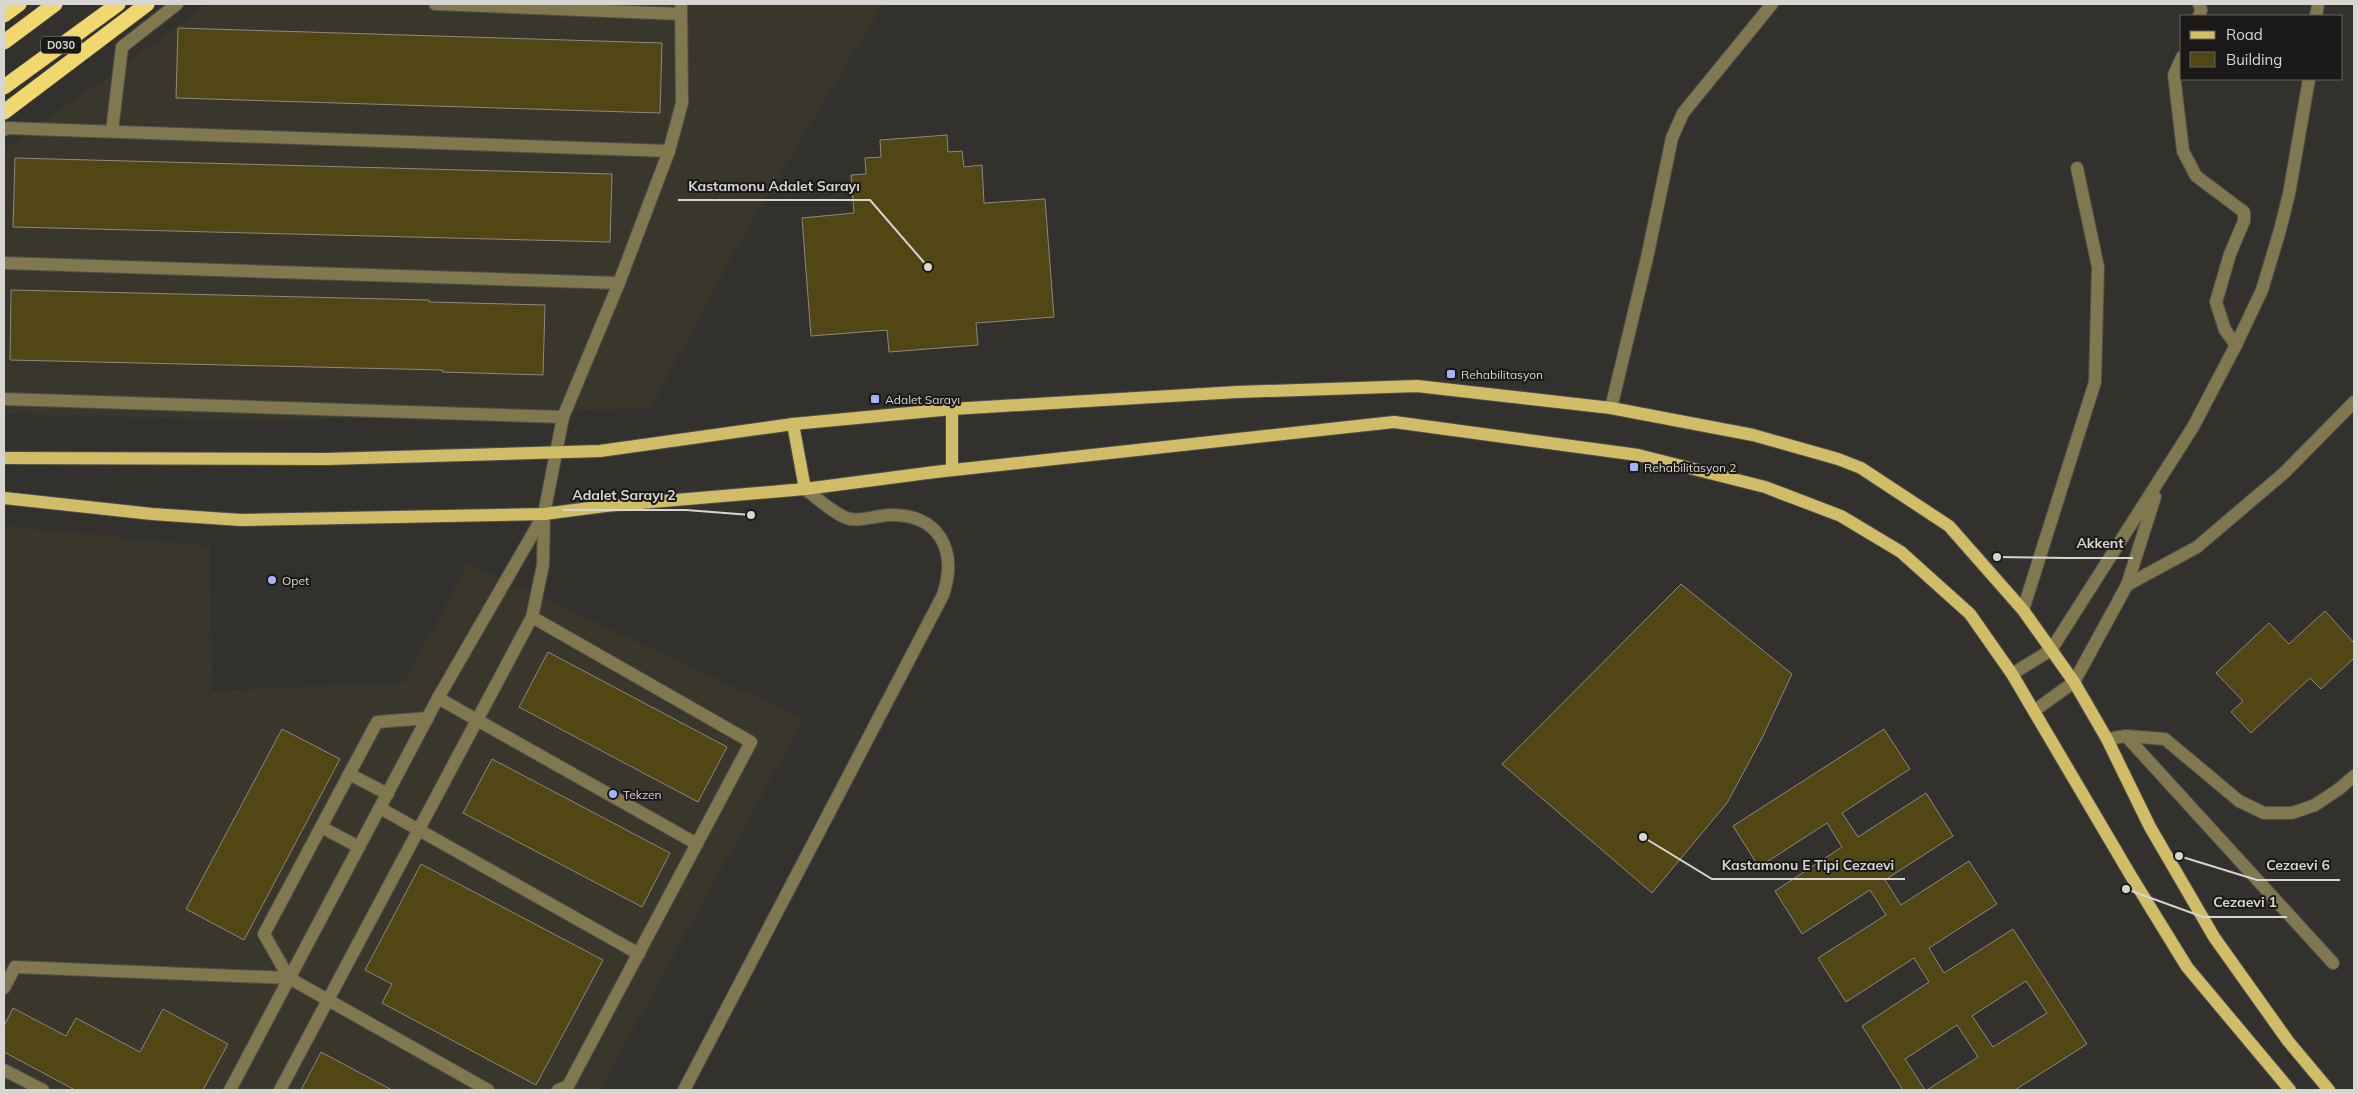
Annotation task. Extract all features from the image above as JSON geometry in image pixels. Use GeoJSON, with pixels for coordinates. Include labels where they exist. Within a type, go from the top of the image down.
{"type":"FeatureCollection","features":[{"type":"Feature","properties":{"kind":"highway"},"geometry":{"type":"LineString","coordinates":[[4,15],[19,4]]}},
{"type":"Feature","properties":{"kind":"highway"},"geometry":{"type":"LineString","coordinates":[[4,42],[55,4]]}},
{"type":"Feature","properties":{"kind":"highway","name":"D030"},"geometry":{"type":"LineString","coordinates":[[4,86],[118,4]]}},
{"type":"Feature","properties":{"kind":"highway"},"geometry":{"type":"LineString","coordinates":[[4,112],[147,4]]}},
{"type":"Feature","properties":{"kind":"main road"},"geometry":{"type":"LineString","coordinates":[[4,458],[326,459],[555,454],[600,451],[793,424],[952,409],[1237,392],[1417,386],[1611,408],[1753,435],[1838,459],[1861,468],[1949,526],[2023,610],[2074,682],[2107,739],[2150,827],[2214,937],[2288,1041],[2328,1090]]}},
{"type":"Feature","properties":{"kind":"main road"},"geometry":{"type":"LineString","coordinates":[[952,409],[952,470]]}},
{"type":"Feature","properties":{"kind":"main road"},"geometry":{"type":"LineString","coordinates":[[4,498],[152,514],[241,520],[544,514],[605,506],[805,489],[952,470],[1394,422],[1638,455],[1765,487],[1841,516],[1901,552],[1970,614],[2012,674],[2187,967],[2290,1090]]}},
{"type":"Feature","properties":{"kind":"main road"},"geometry":{"type":"LineString","coordinates":[[793,424],[805,489]]}},
{"type":"Feature","properties":{"kind":"street"},"geometry":{"type":"LineString","coordinates":[[112,132],[122,47],[177,4]]}},
{"type":"Feature","properties":{"kind":"street"},"geometry":{"type":"LineString","coordinates":[[280,1090],[532,617],[543,565],[544,514],[563,417],[619,283],[669,151],[682,103],[681,9],[435,4]]}},
{"type":"Feature","properties":{"kind":"street"},"geometry":{"type":"LineString","coordinates":[[1611,408],[1647,258],[1672,138],[1683,113],[1772,4]]}},
{"type":"Feature","properties":{"kind":"street"},"geometry":{"type":"LineString","coordinates":[[2180,61],[2174,75],[2182,151],[2196,176],[2244,212],[2244,222],[2230,254],[2216,302],[2225,330],[2236,345]]}},
{"type":"Feature","properties":{"kind":"street"},"geometry":{"type":"LineString","coordinates":[[2012,674],[2051,650],[2193,427],[2236,345],[2262,290],[2280,230],[2289,194],[2309,80]]}},
{"type":"Feature","properties":{"kind":"street"},"geometry":{"type":"LineString","coordinates":[[5,129],[669,151]]}},
{"type":"Feature","properties":{"kind":"street"},"geometry":{"type":"LineString","coordinates":[[2023,610],[2095,382],[2098,267],[2077,168]]}},
{"type":"Feature","properties":{"kind":"street"},"geometry":{"type":"LineString","coordinates":[[4,263],[619,283]]}},
{"type":"Feature","properties":{"kind":"street"},"geometry":{"type":"LineString","coordinates":[[4,399],[563,417]]}},
{"type":"Feature","properties":{"kind":"street"},"geometry":{"type":"LineString","coordinates":[[2127,585],[2197,547],[2284,473],[2354,402]]}},
{"type":"Feature","properties":{"kind":"street"},"geometry":{"type":"LineString","coordinates":[[2034,711],[2074,682],[2127,585],[2162,478]]}},
{"type":"Feature","properties":{"kind":"street"},"geometry":{"type":"LineString","coordinates":[[684,1090],[943,595],[948,580],[947,551],[942,538],[932,527],[921,520],[904,515],[851,519],[841,516],[805,489]]}},
{"type":"Feature","properties":{"kind":"street"},"geometry":{"type":"LineString","coordinates":[[230,1090],[438,698],[544,514]]}},
{"type":"Feature","properties":{"kind":"street"},"geometry":{"type":"LineString","coordinates":[[532,617],[751,742],[568,1086],[558,1090]]}},
{"type":"Feature","properties":{"kind":"street"},"geometry":{"type":"LineString","coordinates":[[438,698],[697,844]]}},
{"type":"Feature","properties":{"kind":"street"},"geometry":{"type":"LineString","coordinates":[[289,978],[264,934],[349,774],[377,722],[428,718]]}},
{"type":"Feature","properties":{"kind":"street"},"geometry":{"type":"LineString","coordinates":[[2107,739],[2126,736],[2165,739],[2240,801],[2264,813],[2292,813],[2315,805],[2354,776]]}},
{"type":"Feature","properties":{"kind":"street"},"geometry":{"type":"LineString","coordinates":[[2126,736],[2333,963]]}},
{"type":"Feature","properties":{"kind":"street"},"geometry":{"type":"LineString","coordinates":[[349,774],[388,794]]}},
{"type":"Feature","properties":{"kind":"street"},"geometry":{"type":"LineString","coordinates":[[380,808],[639,954]]}},
{"type":"Feature","properties":{"kind":"street"},"geometry":{"type":"LineString","coordinates":[[321,827],[359,847]]}},
{"type":"Feature","properties":{"kind":"street"},"geometry":{"type":"LineString","coordinates":[[4,988],[15,967],[289,978],[488,1090]]}},
{"type":"Feature","properties":{"kind":"street"},"geometry":{"type":"LineString","coordinates":[[4,1070],[42,1090]]}},
{"type":"Feature","properties":{"kind":"shaded area"},"geometry":{"type":"Polygon","coordinates":[[[208,4],[883,4],[747,229],[651,408],[278,421],[4,414],[4,150],[208,4]]]}},
{"type":"Feature","properties":{"kind":"shaded area"},"geometry":{"type":"Polygon","coordinates":[[[4,526],[210,546],[212,691],[404,682],[468,563],[804,719],[600,1090],[4,1090],[4,526]]]}},
{"type":"Feature","properties":{"kind":"building"},"geometry":{"type":"Polygon","coordinates":[[[178,28],[662,43],[660,113],[176,98],[178,28]]]}},
{"type":"Feature","properties":{"kind":"building"},"geometry":{"type":"Polygon","coordinates":[[[947,135],[948,152],[962,151],[964,167],[982,165],[984,203],[1045,199],[1054,317],[976,323],[978,345],[889,352],[887,330],[811,336],[802,218],[854,213],[851,175],[866,174],[865,158],[881,157],[880,140],[947,135]]]}},
{"type":"Feature","properties":{"kind":"building"},"geometry":{"type":"Polygon","coordinates":[[[15,158],[612,174],[610,242],[13,227],[15,158]]]}},
{"type":"Feature","properties":{"kind":"building"},"geometry":{"type":"Polygon","coordinates":[[[11,290],[429,300],[429,302],[545,305],[543,375],[442,372],[443,370],[10,360],[11,290]]]}},
{"type":"Feature","properties":{"kind":"building"},"geometry":{"type":"Polygon","coordinates":[[[1681,584],[1792,674],[1762,738],[1727,803],[1652,893],[1502,764],[1681,584]]]}},
{"type":"Feature","properties":{"kind":"building"},"geometry":{"type":"Polygon","coordinates":[[[2325,611],[2354,643],[2354,658],[2321,689],[2310,678],[2251,733],[2231,712],[2243,701],[2216,673],[2269,623],[2289,644],[2325,611]]]}},
{"type":"Feature","properties":{"kind":"building"},"geometry":{"type":"Polygon","coordinates":[[[548,652],[727,747],[698,802],[519,707],[548,652]]]}},
{"type":"Feature","properties":{"kind":"building"},"geometry":{"type":"Polygon","coordinates":[[[282,729],[340,759],[244,940],[186,909],[282,729]]]}},
{"type":"Feature","properties":{"kind":"building"},"geometry":{"type":"Polygon","coordinates":[[[1884,729],[1910,769],[1842,813],[1858,837],[1926,793],[1953,836],[1885,880],[1901,905],[1969,861],[1997,904],[1929,948],[1944,973],[2013,929],[2087,1044],[2015,1090],[1927,1090],[1978,1057],[1957,1025],[1905,1059],[1925,1090],[1903,1090],[1862,1026],[1929,982],[1914,958],[1846,1002],[1818,958],[1886,915],[1870,890],[1802,934],[1775,891],[1842,847],[1827,823],[1759,867],[1733,826],[1884,729]],[[2026,981],[1972,1016],[1993,1047],[2047,1013],[2026,981]]]}},
{"type":"Feature","properties":{"kind":"building"},"geometry":{"type":"Polygon","coordinates":[[[492,759],[670,853],[642,907],[463,813],[492,759]]]}},
{"type":"Feature","properties":{"kind":"building"},"geometry":{"type":"Polygon","coordinates":[[[421,864],[603,960],[536,1085],[382,1003],[392,984],[365,970],[421,864]]]}},
{"type":"Feature","properties":{"kind":"building"},"geometry":{"type":"Polygon","coordinates":[[[13,1008],[66,1036],[76,1018],[140,1052],[163,1009],[228,1044],[203,1090],[75,1090],[4,1052],[4,1026],[13,1008]]]}},
{"type":"Feature","properties":{"kind":"building"},"geometry":{"type":"Polygon","coordinates":[[[321,1052],[392,1090],[301,1090],[321,1052]]]}},
{"type":"Feature","properties":{"kind":"place","name":"Kastamonu Adalet Sarayı"},"geometry":{"type":"Point","coordinates":[928,267]}},
{"type":"Feature","properties":{"kind":"place","name":"Rehabilitasyon"},"geometry":{"type":"Point","coordinates":[1451,374]}},
{"type":"Feature","properties":{"kind":"place","name":"Adalet Sarayı"},"geometry":{"type":"Point","coordinates":[875,399]}},
{"type":"Feature","properties":{"kind":"place","name":"Rehabilitasyon 2"},"geometry":{"type":"Point","coordinates":[1634,467]}},
{"type":"Feature","properties":{"kind":"place","name":"Adalet Sarayı 2"},"geometry":{"type":"Point","coordinates":[751,515]}},
{"type":"Feature","properties":{"kind":"place","name":"Akkent"},"geometry":{"type":"Point","coordinates":[1997,557]}},
{"type":"Feature","properties":{"kind":"place","name":"Opet"},"geometry":{"type":"Point","coordinates":[272,580]}},
{"type":"Feature","properties":{"kind":"place","name":"Tekzen"},"geometry":{"type":"Point","coordinates":[613,794]}},
{"type":"Feature","properties":{"kind":"place","name":"Kastamonu E Tipi Cezaevi"},"geometry":{"type":"Point","coordinates":[1643,837]}},
{"type":"Feature","properties":{"kind":"place","name":"Cezaevi 6"},"geometry":{"type":"Point","coordinates":[2179,856]}},
{"type":"Feature","properties":{"kind":"place","name":"Cezaevi 1"},"geometry":{"type":"Point","coordinates":[2126,889]}}]}
